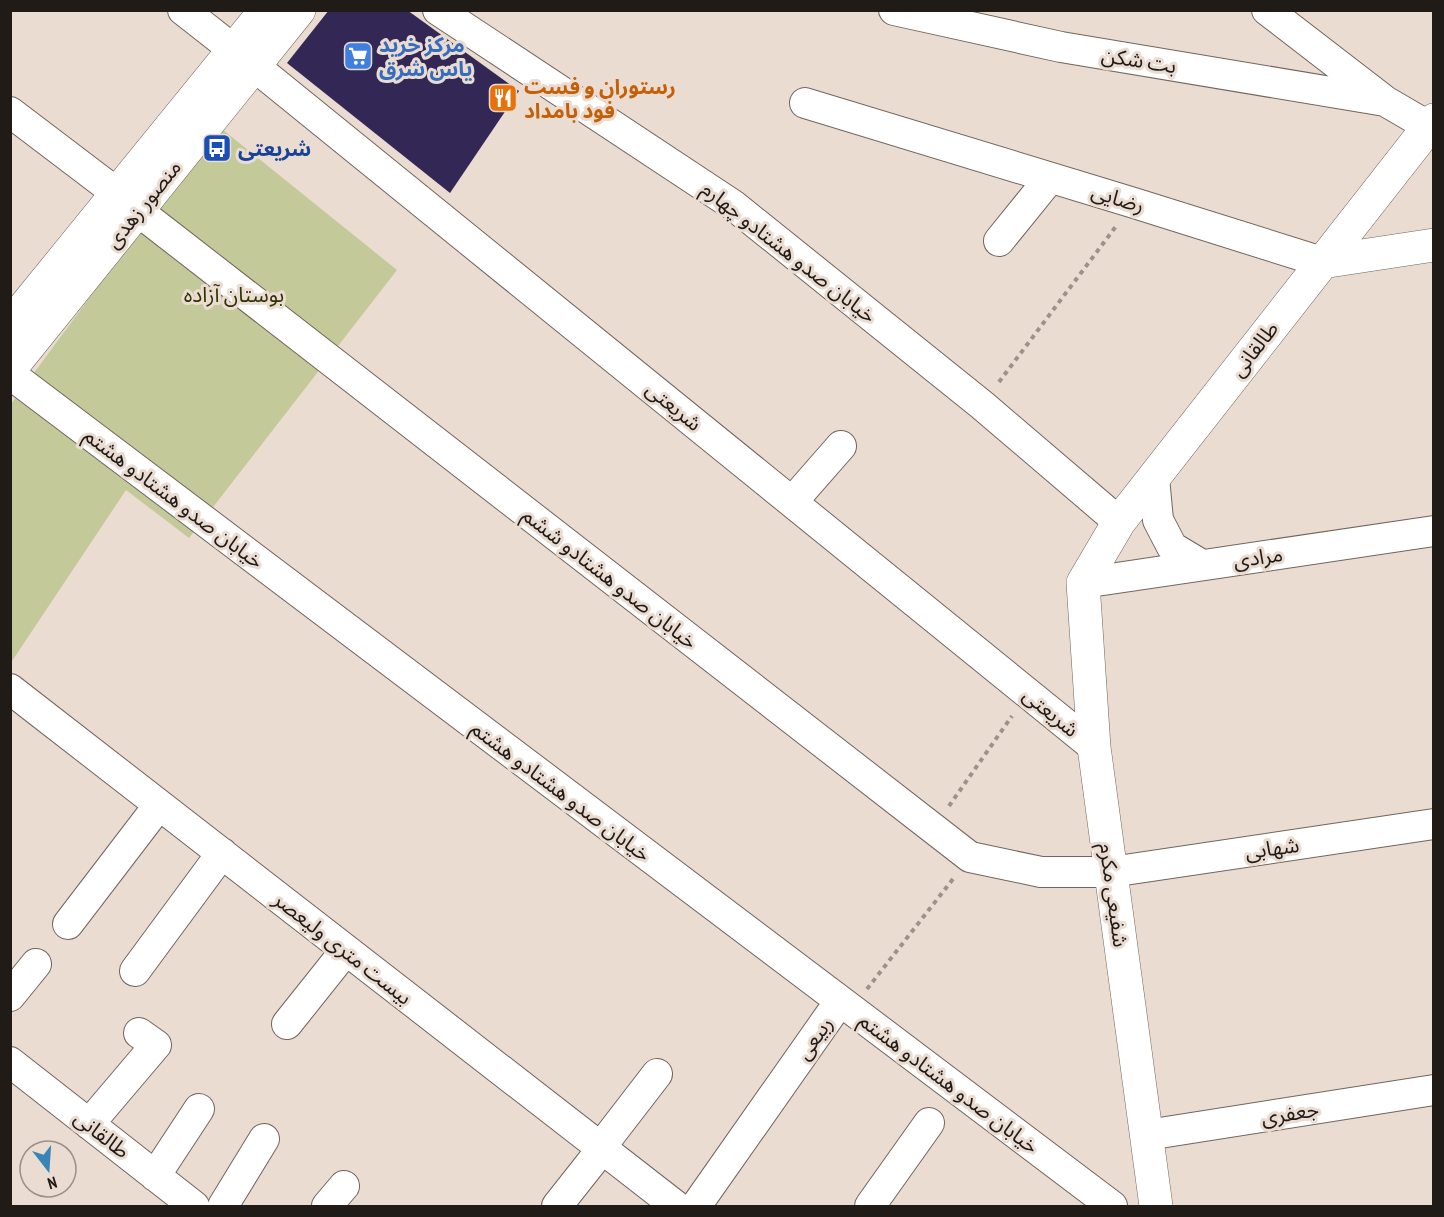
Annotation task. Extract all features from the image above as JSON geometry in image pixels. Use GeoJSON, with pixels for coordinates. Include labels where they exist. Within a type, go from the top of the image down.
{"type":"FeatureCollection","features":[{"type":"Feature","properties":{"kind":"main road","name":"منصور زهدی"},"geometry":{"type":"LineString","coordinates":[[244,58],[266,10]]}},
{"type":"Feature","properties":{"kind":"main road","name":"منصور زهدی"},"geometry":{"type":"LineString","coordinates":[[10,369],[128,202],[244,58],[299,10]]}},
{"type":"Feature","properties":{"kind":"main road","name":"طالقانی"},"geometry":{"type":"LineString","coordinates":[[1083,583],[1119,522],[1431,123]]}},
{"type":"Feature","properties":{"kind":"main road","name":"منصور زهدی"},"geometry":{"type":"LineString","coordinates":[[10,325],[128,202]]}},
{"type":"Feature","properties":{"kind":"main road","name":"رضایی"},"geometry":{"type":"LineString","coordinates":[[1322,262],[1434,245]]}},
{"type":"Feature","properties":{"kind":"main road","name":"شفیعی مکرم"},"geometry":{"type":"LineString","coordinates":[[1083,583],[1094,747],[1156,1206]]}},
{"type":"Feature","properties":{"kind":"street","name":"شریعتی"},"geometry":{"type":"LineString","coordinates":[[183,10],[1094,747]]}},
{"type":"Feature","properties":{"kind":"street","name":"خیابان صدو هشتادو چهارم"},"geometry":{"type":"LineString","coordinates":[[438,10],[733,205],[982,405],[1119,522]]}},
{"type":"Feature","properties":{"kind":"street","name":"بت شکن"},"geometry":{"type":"LineString","coordinates":[[894,10],[1062,47],[1385,100]]}},
{"type":"Feature","properties":{"kind":"street"},"geometry":{"type":"LineString","coordinates":[[1267,10],[1385,100],[1431,123]]}},
{"type":"Feature","properties":{"kind":"street","name":"رضایی"},"geometry":{"type":"LineString","coordinates":[[805,103],[1322,262]]}},
{"type":"Feature","properties":{"kind":"street","name":"خیابان صدو هشتادو ششم"},"geometry":{"type":"LineString","coordinates":[[10,112],[970,858],[1041,872],[1111,872]]}},
{"type":"Feature","properties":{"kind":"street"},"geometry":{"type":"LineString","coordinates":[[999,241],[1050,178]]}},
{"type":"Feature","properties":{"kind":"street","name":"خیابان صدو هشتادو هشتم"},"geometry":{"type":"LineString","coordinates":[[10,374],[1112,1206]]}},
{"type":"Feature","properties":{"kind":"street"},"geometry":{"type":"LineString","coordinates":[[792,502],[841,446]]}},
{"type":"Feature","properties":{"kind":"street"},"geometry":{"type":"LineString","coordinates":[[1154,477],[1158,520],[1172,547],[1202,565]]}},
{"type":"Feature","properties":{"kind":"street","name":"مرادی"},"geometry":{"type":"LineString","coordinates":[[1083,583],[1434,531]]}},
{"type":"Feature","properties":{"kind":"street","name":"بیست متری ولیعصر"},"geometry":{"type":"LineString","coordinates":[[10,689],[676,1206]]}},
{"type":"Feature","properties":{"kind":"street"},"geometry":{"type":"LineString","coordinates":[[68,924],[159,805]]}},
{"type":"Feature","properties":{"kind":"street","name":"شهابی"},"geometry":{"type":"LineString","coordinates":[[1111,872],[1434,824]]}},
{"type":"Feature","properties":{"kind":"street"},"geometry":{"type":"LineString","coordinates":[[135,971],[222,853]]}},
{"type":"Feature","properties":{"kind":"street"},"geometry":{"type":"LineString","coordinates":[[287,1024],[346,950]]}},
{"type":"Feature","properties":{"kind":"street"},"geometry":{"type":"LineString","coordinates":[[10,996],[36,964]]}},
{"type":"Feature","properties":{"kind":"street","name":"ربیعی"},"geometry":{"type":"LineString","coordinates":[[696,1206],[840,1001]]}},
{"type":"Feature","properties":{"kind":"street"},"geometry":{"type":"LineString","coordinates":[[89,1124],[156,1045],[139,1033]]}},
{"type":"Feature","properties":{"kind":"street","name":"طالقانی"},"geometry":{"type":"LineString","coordinates":[[10,1062],[194,1206]]}},
{"type":"Feature","properties":{"kind":"street"},"geometry":{"type":"LineString","coordinates":[[556,1206],[657,1074]]}},
{"type":"Feature","properties":{"kind":"street","name":"جعفری"},"geometry":{"type":"LineString","coordinates":[[1147,1135],[1434,1090]]}},
{"type":"Feature","properties":{"kind":"street"},"geometry":{"type":"LineString","coordinates":[[155,1176],[199,1109]]}},
{"type":"Feature","properties":{"kind":"street"},"geometry":{"type":"LineString","coordinates":[[870,1206],[929,1123]]}},
{"type":"Feature","properties":{"kind":"street"},"geometry":{"type":"LineString","coordinates":[[223,1206],[264,1139]]}},
{"type":"Feature","properties":{"kind":"path"},"geometry":{"type":"LineString","coordinates":[[982,405],[1134,203]]}},
{"type":"Feature","properties":{"kind":"path"},"geometry":{"type":"LineString","coordinates":[[933,828],[1028,693]]}},
{"type":"Feature","properties":{"kind":"path","name":"ربیعی"},"geometry":{"type":"LineString","coordinates":[[840,1001],[862,995],[970,858]]}},
{"type":"Feature","properties":{"kind":"green space","name":"بوستان آزاده"},"geometry":{"type":"Polygon","coordinates":[[[217,125],[397,270],[189,538],[126,490],[12,661],[11,404],[217,125]]]}},
{"type":"Feature","properties":{"kind":"building"},"geometry":{"type":"Polygon","coordinates":[[[329,10],[407,10],[519,91],[450,193],[287,63],[329,10]]]}},
{"type":"Feature","properties":{"kind":"place","name":"مرکز خرید یاس شرق"},"geometry":{"type":"Point","coordinates":[358,56]}},
{"type":"Feature","properties":{"kind":"place","name":"رستوران و فست فود بامداد"},"geometry":{"type":"Point","coordinates":[503,98]}},
{"type":"Feature","properties":{"kind":"place","name":"شریعتی"},"geometry":{"type":"Point","coordinates":[217,148]}}]}
